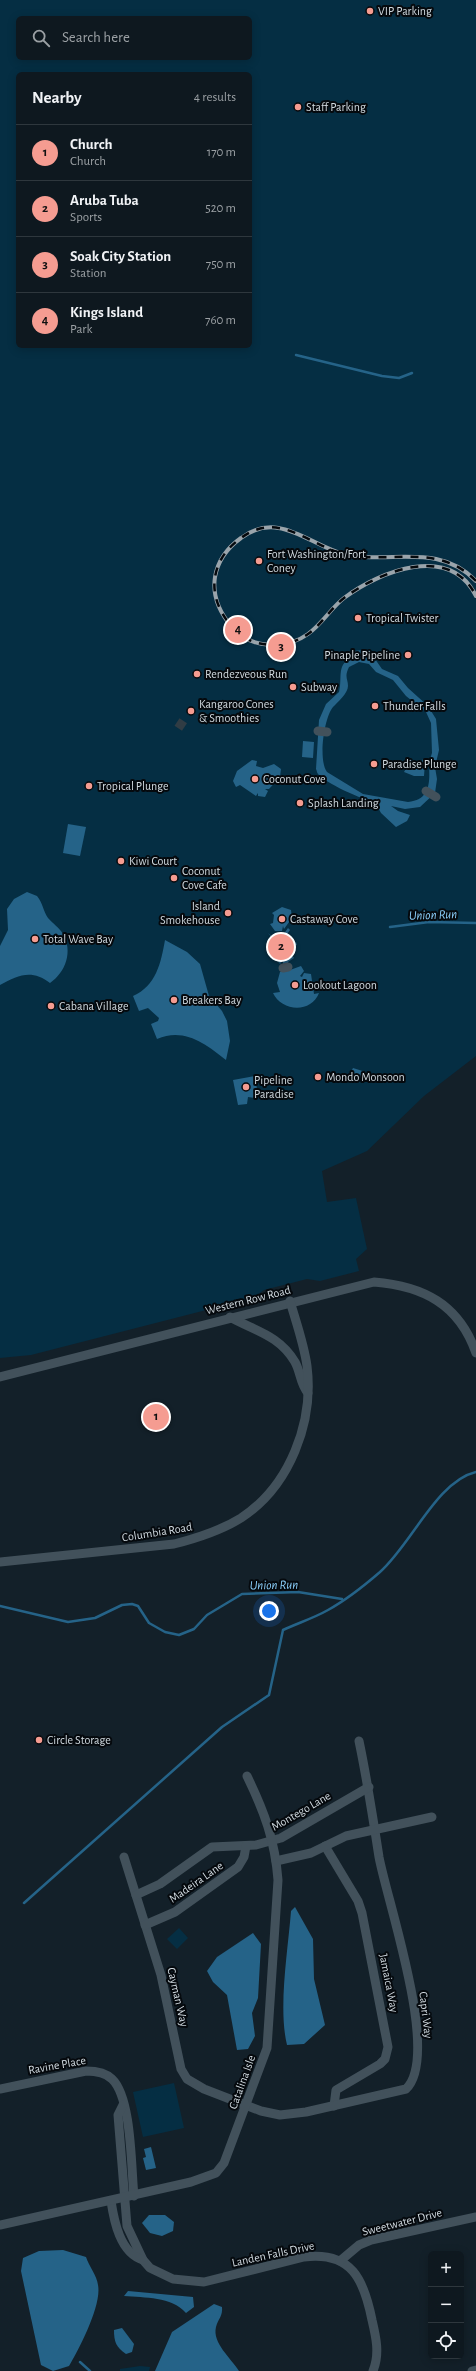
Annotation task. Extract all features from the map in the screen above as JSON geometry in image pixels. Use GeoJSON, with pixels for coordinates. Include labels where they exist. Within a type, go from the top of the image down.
{"type":"FeatureCollection","features":[{"type":"Feature","properties":{"kind":"street"},"geometry":{"type":"LineString","coordinates":[[426,790],[436,797]]}},
{"type":"Feature","properties":{"kind":"street","name":"Western Row Road"},"geometry":{"type":"LineString","coordinates":[[0,1377],[290,1301],[374,1282],[419,1290],[438,1300],[457,1318],[468,1334],[476,1353]]}},
{"type":"Feature","properties":{"kind":"street","name":"Columbia Road"},"geometry":{"type":"LineString","coordinates":[[0,1562],[174,1544],[201,1538],[242,1517],[264,1499],[287,1468],[300,1440],[308,1393],[307,1365],[290,1301]]}},
{"type":"Feature","properties":{"kind":"street"},"geometry":{"type":"LineString","coordinates":[[230,1317],[272,1336],[296,1364],[301,1385],[308,1393]]}},
{"type":"Feature","properties":{"kind":"street","name":"Capri Way"},"geometry":{"type":"LineString","coordinates":[[247,2105],[280,2115],[334,2106],[400,2092],[411,2084],[415,2073],[417,2028],[399,1936],[380,1857],[369,1787],[359,1740]]}},
{"type":"Feature","properties":{"kind":"street","name":"Catalina Isle"},"geometry":{"type":"LineString","coordinates":[[0,2225],[191,2182],[216,2174],[224,2163],[247,2105],[270,2035],[278,1880],[272,1841],[264,1810],[247,1776]]}},
{"type":"Feature","properties":{"kind":"street","name":"Montego Lane"},"geometry":{"type":"LineString","coordinates":[[136,1895],[160,1884],[212,1847],[246,1846],[272,1841],[369,1787]]}},
{"type":"Feature","properties":{"kind":"street"},"geometry":{"type":"LineString","coordinates":[[276,1861],[299,1857],[346,1836],[432,1817]]}},
{"type":"Feature","properties":{"kind":"street","name":"Madeira Lane"},"geometry":{"type":"LineString","coordinates":[[145,1924],[175,1912],[238,1867],[244,1857],[246,1846]]}},
{"type":"Feature","properties":{"kind":"street","name":"Jamaica Way"},"geometry":{"type":"LineString","coordinates":[[325,1846],[358,1901],[362,1913],[388,2047],[385,2059],[380,2064],[336,2090],[334,2106]]}},
{"type":"Feature","properties":{"kind":"street","name":"Cayman Way"},"geometry":{"type":"LineString","coordinates":[[124,1857],[167,1999],[183,2074],[192,2083],[204,2089],[247,2105]]}},
{"type":"Feature","properties":{"kind":"street","name":"Ravine Place"},"geometry":{"type":"LineString","coordinates":[[0,2089],[67,2074],[93,2071],[105,2074],[115,2083],[123,2105],[118,2115],[129,2197]]}},
{"type":"Feature","properties":{"kind":"street","name":"Landen Falls Drive"},"geometry":{"type":"LineString","coordinates":[[129,2197],[127,2226],[143,2260]]}},
{"type":"Feature","properties":{"kind":"street","name":"Landen Falls Drive"},"geometry":{"type":"LineString","coordinates":[[111,2201],[118,2230],[123,2243],[131,2254],[143,2260],[161,2274],[173,2279],[192,2282],[223,2278],[304,2257],[325,2256],[340,2261],[354,2270],[364,2288],[377,2352],[373,2371]]}},
{"type":"Feature","properties":{"kind":"street","name":"Sweetwater Drive"},"geometry":{"type":"LineString","coordinates":[[340,2261],[359,2245],[371,2240],[476,2217]]}},
{"type":"Feature","properties":{"kind":"street"},"geometry":{"type":"LineString","coordinates":[[472,2371],[476,2370]]}},
{"type":"Feature","properties":{"kind":"shaded area"},"geometry":{"type":"Polygon","coordinates":[[[0,0],[476,0],[476,1056],[424,1096],[367,1151],[322,1171],[327,1202],[356,1198],[367,1249],[356,1259],[359,1271],[320,1281],[307,1279],[264,1290],[253,1298],[31,1355],[0,1358],[0,0]]]}},
{"type":"Feature","properties":{"kind":"shaded area"},"geometry":{"type":"Polygon","coordinates":[[[363,650],[364,655],[375,659],[382,669],[398,676],[408,688],[428,706],[436,719],[439,750],[435,767],[437,779],[435,793],[420,807],[405,809],[391,806],[398,811],[410,815],[407,821],[396,827],[381,813],[375,802],[345,791],[328,782],[318,774],[316,769],[319,720],[326,704],[339,692],[342,667],[345,662],[355,656],[354,651],[363,650]],[[359,662],[349,667],[346,676],[348,689],[333,707],[327,720],[323,739],[324,766],[327,772],[363,794],[408,802],[415,801],[421,798],[427,790],[429,784],[429,765],[425,763],[424,776],[414,776],[404,772],[411,760],[421,763],[423,759],[429,762],[432,753],[431,723],[426,712],[406,696],[393,680],[376,672],[369,664],[359,662]]]}},
{"type":"Feature","properties":{"kind":"shaded area"},"geometry":{"type":"Polygon","coordinates":[[[303,741],[314,742],[313,758],[302,757],[303,741]]]}},
{"type":"Feature","properties":{"kind":"shaded area","name":"Coconut Cove"},"geometry":{"type":"Polygon","coordinates":[[[252,760],[257,761],[256,766],[263,768],[274,764],[281,769],[280,777],[269,789],[265,789],[268,791],[265,797],[258,796],[258,793],[256,796],[240,785],[236,787],[233,781],[237,771],[252,760]]]}},
{"type":"Feature","properties":{"kind":"shaded area"},"geometry":{"type":"Polygon","coordinates":[[[68,824],[86,827],[80,856],[63,853],[68,824]]]}},
{"type":"Feature","properties":{"kind":"shaded area","name":"Total Wave Bay"},"geometry":{"type":"Polygon","coordinates":[[[27,892],[37,896],[41,901],[48,918],[60,929],[63,934],[66,941],[68,954],[66,961],[60,973],[50,983],[37,976],[25,975],[13,978],[0,985],[0,946],[8,930],[7,909],[14,899],[27,892]]]}},
{"type":"Feature","properties":{"kind":"shaded area","name":"Castaway Cove"},"geometry":{"type":"Polygon","coordinates":[[[282,907],[291,910],[292,918],[284,929],[283,926],[282,931],[275,931],[270,924],[273,923],[274,915],[272,913],[282,907]]]}},
{"type":"Feature","properties":{"kind":"shaded area","name":"Lookout Lagoon"},"geometry":{"type":"Polygon","coordinates":[[[288,928],[290,930],[285,937],[287,937],[291,943],[296,942],[297,945],[292,947],[292,949],[296,950],[294,954],[291,954],[294,958],[288,962],[290,970],[301,966],[304,971],[300,976],[302,977],[304,973],[311,974],[314,994],[319,993],[315,1000],[303,1007],[296,1008],[282,1004],[273,993],[280,992],[277,983],[280,972],[283,971],[283,960],[280,964],[271,954],[270,940],[275,941],[268,933],[274,938],[277,936],[281,938],[288,928]]]}},
{"type":"Feature","properties":{"kind":"shaded area","name":"Breakers Bay"},"geometry":{"type":"Polygon","coordinates":[[[165,940],[187,952],[200,964],[209,996],[222,1011],[227,1021],[230,1041],[226,1060],[211,1048],[185,1036],[176,1035],[157,1039],[151,1024],[158,1021],[159,1018],[148,1008],[139,1011],[133,996],[141,992],[147,986],[156,973],[162,957],[165,940]]]}},
{"type":"Feature","properties":{"kind":"shaded area"},"geometry":{"type":"Polygon","coordinates":[[[353,1068],[369,1073],[366,1080],[350,1074],[353,1068]]]}},
{"type":"Feature","properties":{"kind":"shaded area","name":"Pipeline Paradise"},"geometry":{"type":"Polygon","coordinates":[[[255,1076],[258,1096],[255,1098],[248,1097],[247,1104],[238,1105],[233,1080],[255,1076]]]}},
{"type":"Feature","properties":{"kind":"shaded area"},"geometry":{"type":"Polygon","coordinates":[[[295,1907],[313,1939],[314,1979],[325,2025],[304,2044],[287,2045],[283,2014],[284,1979],[291,1911],[295,1907]]]}},
{"type":"Feature","properties":{"kind":"shaded area"},"geometry":{"type":"Polygon","coordinates":[[[179,1928],[188,1938],[177,1949],[167,1939],[179,1928]]]}},
{"type":"Feature","properties":{"kind":"shaded area"},"geometry":{"type":"Polygon","coordinates":[[[253,1933],[261,1944],[258,1998],[252,2013],[255,2036],[248,2049],[237,2050],[227,1995],[213,1982],[207,1971],[217,1957],[253,1933]]]}},
{"type":"Feature","properties":{"kind":"shaded area"},"geometry":{"type":"Polygon","coordinates":[[[174,2083],[184,2128],[143,2137],[133,2092],[174,2083]]]}},
{"type":"Feature","properties":{"kind":"shaded area"},"geometry":{"type":"Polygon","coordinates":[[[151,2147],[156,2168],[146,2170],[143,2158],[146,2157],[144,2149],[151,2147]]]}},
{"type":"Feature","properties":{"kind":"shaded area"},"geometry":{"type":"Polygon","coordinates":[[[149,2215],[165,2215],[174,2222],[173,2231],[162,2236],[150,2233],[142,2223],[149,2215]]]}},
{"type":"Feature","properties":{"kind":"shaded area"},"geometry":{"type":"Polygon","coordinates":[[[63,2250],[86,2257],[95,2275],[98,2285],[98,2294],[97,2304],[89,2327],[69,2366],[53,2371],[41,2365],[21,2271],[23,2258],[39,2251],[63,2250]]]}},
{"type":"Feature","properties":{"kind":"shaded area"},"geometry":{"type":"Polygon","coordinates":[[[128,2291],[193,2297],[194,2307],[186,2313],[173,2303],[157,2299],[124,2296],[128,2291]]]}},
{"type":"Feature","properties":{"kind":"shaded area"},"geometry":{"type":"Polygon","coordinates":[[[214,2304],[222,2307],[221,2315],[216,2327],[219,2345],[239,2371],[155,2371],[172,2332],[214,2304]]]}},
{"type":"Feature","properties":{"kind":"shaded area"},"geometry":{"type":"Polygon","coordinates":[[[122,2328],[134,2344],[132,2352],[126,2354],[116,2344],[114,2338],[114,2330],[122,2328]]]}},
{"type":"Feature","properties":{"kind":"shaded area"},"geometry":{"type":"Polygon","coordinates":[[[140,2366],[150,2367],[149,2371],[120,2371],[120,2369],[140,2366]]]}},
{"type":"Feature","properties":{"kind":"waterway"},"geometry":{"type":"LineString","coordinates":[[296,355],[382,376],[399,378],[412,373]]}},
{"type":"Feature","properties":{"kind":"waterway","name":"Union Run"},"geometry":{"type":"LineString","coordinates":[[390,927],[429,922],[476,923]]}},
{"type":"Feature","properties":{"kind":"waterway"},"geometry":{"type":"LineString","coordinates":[[24,1903],[222,1727],[269,1695],[283,1630],[328,1610],[368,1582],[380,1572],[403,1546],[437,1500],[462,1478],[476,1472]]}},
{"type":"Feature","properties":{"kind":"waterway","name":"Union Run"},"geometry":{"type":"LineString","coordinates":[[0,1606],[68,1622],[95,1618],[122,1605],[132,1604],[138,1606],[149,1623],[165,1632],[179,1635],[194,1629],[207,1615],[242,1594],[298,1592],[342,1599]]}},
{"type":"Feature","properties":{"kind":"waterway"},"geometry":{"type":"LineString","coordinates":[[80,2362],[90,2371]]}},
{"type":"Feature","properties":{"kind":"tunnel"},"geometry":{"type":"LineString","coordinates":[[177,722],[186,728]]}},
{"type":"Feature","properties":{"kind":"railway"},"geometry":{"type":"LineString","coordinates":[[476,581],[462,570],[448,562],[433,558],[352,556],[338,552],[283,529],[270,527],[256,530],[241,538],[231,546],[218,565],[214,584],[218,604],[232,627],[248,640],[268,645],[279,645],[299,639],[318,626],[339,602],[359,588],[376,579],[414,567],[432,566],[449,570],[464,580],[476,596]]}},
{"type":"Feature","properties":{"kind":"place","name":"VIP Parking"},"geometry":{"type":"Point","coordinates":[370,11]}},
{"type":"Feature","properties":{"kind":"place","name":"Staff Parking"},"geometry":{"type":"Point","coordinates":[298,107]}},
{"type":"Feature","properties":{"kind":"place","name":"Fort Washington/Fort Coney"},"geometry":{"type":"Point","coordinates":[259,561]}},
{"type":"Feature","properties":{"kind":"place","name":"Tropical Twister"},"geometry":{"type":"Point","coordinates":[358,618]}},
{"type":"Feature","properties":{"kind":"place","name":"Kings Island"},"geometry":{"type":"Point","coordinates":[238,630]}},
{"type":"Feature","properties":{"kind":"place","name":"Soak City Station"},"geometry":{"type":"Point","coordinates":[281,647]}},
{"type":"Feature","properties":{"kind":"place","name":"Pinaple Pipeline"},"geometry":{"type":"Point","coordinates":[408,655]}},
{"type":"Feature","properties":{"kind":"place","name":"Rendezveous Run"},"geometry":{"type":"Point","coordinates":[197,674]}},
{"type":"Feature","properties":{"kind":"place","name":"Subway"},"geometry":{"type":"Point","coordinates":[293,687]}},
{"type":"Feature","properties":{"kind":"place","name":"Thunder Falls"},"geometry":{"type":"Point","coordinates":[375,706]}},
{"type":"Feature","properties":{"kind":"place","name":"Kangaroo Cones & Smoothies"},"geometry":{"type":"Point","coordinates":[191,711]}},
{"type":"Feature","properties":{"kind":"place","name":"Paradise Plunge"},"geometry":{"type":"Point","coordinates":[374,764]}},
{"type":"Feature","properties":{"kind":"place","name":"Coconut Cove"},"geometry":{"type":"Point","coordinates":[255,779]}},
{"type":"Feature","properties":{"kind":"place","name":"Tropical Plunge"},"geometry":{"type":"Point","coordinates":[89,786]}},
{"type":"Feature","properties":{"kind":"place","name":"Splash Landing"},"geometry":{"type":"Point","coordinates":[300,803]}},
{"type":"Feature","properties":{"kind":"place","name":"Kiwi Court"},"geometry":{"type":"Point","coordinates":[121,861]}},
{"type":"Feature","properties":{"kind":"place","name":"Coconut Cove Cafe"},"geometry":{"type":"Point","coordinates":[174,878]}},
{"type":"Feature","properties":{"kind":"place","name":"Island Smokehouse"},"geometry":{"type":"Point","coordinates":[228,913]}},
{"type":"Feature","properties":{"kind":"place","name":"Castaway Cove"},"geometry":{"type":"Point","coordinates":[282,919]}},
{"type":"Feature","properties":{"kind":"place","name":"Total Wave Bay"},"geometry":{"type":"Point","coordinates":[35,939]}},
{"type":"Feature","properties":{"kind":"place","name":"Aruba Tuba"},"geometry":{"type":"Point","coordinates":[281,947]}},
{"type":"Feature","properties":{"kind":"place","name":"Lookout Lagoon"},"geometry":{"type":"Point","coordinates":[295,985]}},
{"type":"Feature","properties":{"kind":"place","name":"Breakers Bay"},"geometry":{"type":"Point","coordinates":[174,1000]}},
{"type":"Feature","properties":{"kind":"place","name":"Cabana Village"},"geometry":{"type":"Point","coordinates":[51,1006]}},
{"type":"Feature","properties":{"kind":"place","name":"Mondo Monsoon"},"geometry":{"type":"Point","coordinates":[318,1077]}},
{"type":"Feature","properties":{"kind":"place","name":"Pipeline Paradise"},"geometry":{"type":"Point","coordinates":[246,1087]}},
{"type":"Feature","properties":{"kind":"place","name":"Church"},"geometry":{"type":"Point","coordinates":[156,1417]}},
{"type":"Feature","properties":{"kind":"place","name":"Circle Storage"},"geometry":{"type":"Point","coordinates":[39,1740]}}]}
